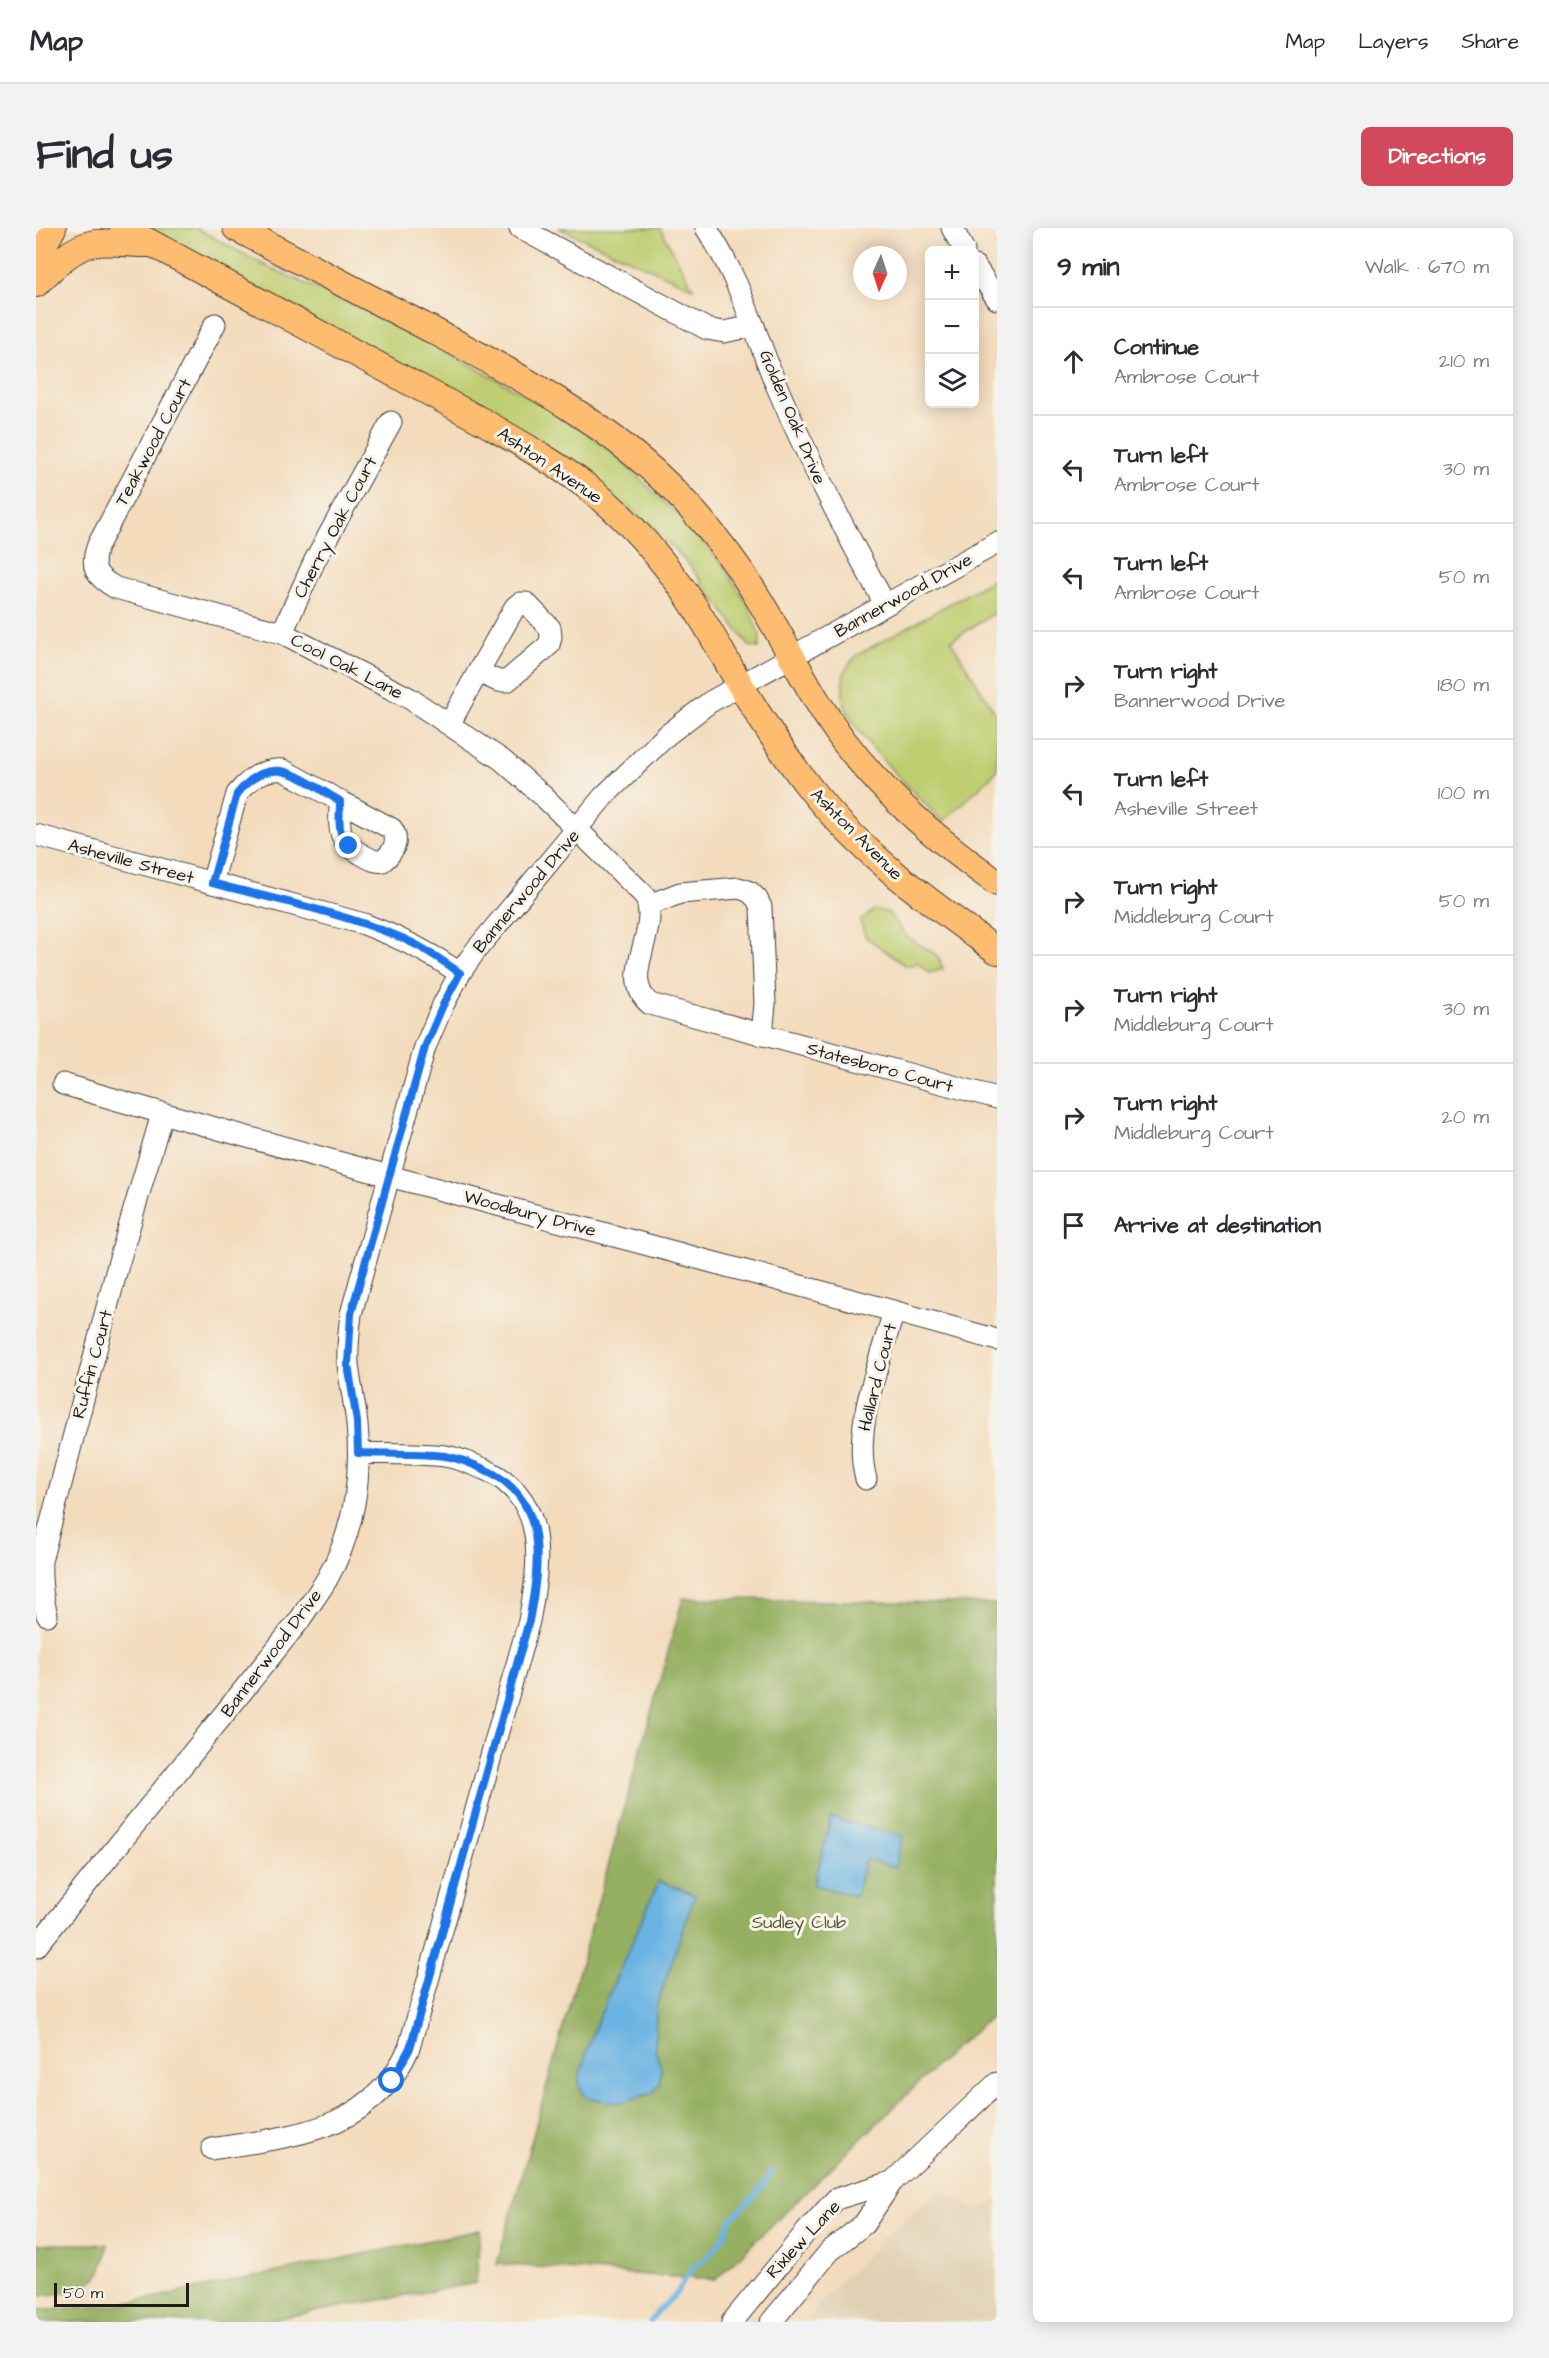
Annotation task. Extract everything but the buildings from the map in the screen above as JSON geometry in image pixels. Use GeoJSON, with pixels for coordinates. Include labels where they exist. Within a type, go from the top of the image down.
{"type":"FeatureCollection","features":[{"type":"Feature","properties":{"kind":"main road"},"geometry":{"type":"LineString","coordinates":[[36,259],[53,228]]}},
{"type":"Feature","properties":{"kind":"main road","name":"Ashton Avenue"},"geometry":{"type":"LineString","coordinates":[[123,228],[482,421],[529,448],[586,486],[613,508],[678,582],[706,623],[740,685],[810,788],[874,857],[914,890],[997,951]]}},
{"type":"Feature","properties":{"kind":"main road"},"geometry":{"type":"LineString","coordinates":[[236,228],[510,371],[602,428],[644,462],[682,499],[709,530],[758,598],[791,657],[843,740],[879,784],[913,818],[950,849],[997,883]]}},
{"type":"Feature","properties":{"kind":"main road"},"geometry":{"type":"LineString","coordinates":[[36,284],[80,248],[94,243],[153,244]]}},
{"type":"Feature","properties":{"kind":"street"},"geometry":{"type":"LineString","coordinates":[[520,228],[707,329],[724,332],[754,326]]}},
{"type":"Feature","properties":{"kind":"street","name":"Golden Oak Drive"},"geometry":{"type":"LineString","coordinates":[[706,228],[735,280],[776,384],[817,475],[885,604]]}},
{"type":"Feature","properties":{"kind":"street"},"geometry":{"type":"LineString","coordinates":[[952,228],[962,246]]}},
{"type":"Feature","properties":{"kind":"street"},"geometry":{"type":"LineString","coordinates":[[979,272],[997,300]]}},
{"type":"Feature","properties":{"kind":"street","name":"Teakwood Court"},"geometry":{"type":"LineString","coordinates":[[95,561],[98,545],[215,324]]}},
{"type":"Feature","properties":{"kind":"street","name":"Cherry Oak Court"},"geometry":{"type":"LineString","coordinates":[[282,633],[315,560],[391,422]]}},
{"type":"Feature","properties":{"kind":"street","name":"Bannerwood Drive"},"geometry":{"type":"LineString","coordinates":[[36,1947],[299,1621],[327,1580],[338,1556],[349,1526],[356,1494],[357,1422],[348,1365],[351,1314],[425,1047],[460,973],[476,950],[577,829],[627,772],[667,735],[710,702],[996,545]]}},
{"type":"Feature","properties":{"kind":"street","name":"Cool Oak Lane"},"geometry":{"type":"LineString","coordinates":[[95,561],[97,574],[102,580],[116,588],[282,633],[409,698],[450,723],[502,760],[577,829]]}},
{"type":"Feature","properties":{"kind":"street"},"geometry":{"type":"LineString","coordinates":[[450,723],[478,672]]}},
{"type":"Feature","properties":{"kind":"street"},"geometry":{"type":"LineString","coordinates":[[212,883],[237,794],[246,782],[264,771],[283,770],[340,801]]}},
{"type":"Feature","properties":{"kind":"street"},"geometry":{"type":"LineString","coordinates":[[577,829],[640,890],[649,905],[680,893],[739,888],[750,892],[758,899],[761,907],[765,1004],[762,1035]]}},
{"type":"Feature","properties":{"kind":"street","name":"Asheville Street"},"geometry":{"type":"LineString","coordinates":[[36,835],[364,924],[398,936],[430,952],[460,973]]}},
{"type":"Feature","properties":{"kind":"street","name":"Statesboro Court"},"geometry":{"type":"LineString","coordinates":[[649,905],[651,918],[638,975],[639,989],[650,1004],[997,1098]]}},
{"type":"Feature","properties":{"kind":"street","name":"Woodbury Drive"},"geometry":{"type":"LineString","coordinates":[[63,1084],[162,1114],[997,1340]]}},
{"type":"Feature","properties":{"kind":"street","name":"Ruffin Court"},"geometry":{"type":"LineString","coordinates":[[47,1616],[42,1599],[41,1562],[118,1265],[162,1114]]}},
{"type":"Feature","properties":{"kind":"street","name":"Hallard Court"},"geometry":{"type":"LineString","coordinates":[[866,1479],[861,1449],[862,1426],[894,1311]]}},
{"type":"Feature","properties":{"kind":"street"},"geometry":{"type":"LineString","coordinates":[[212,2149],[300,2134],[337,2121],[357,2112],[376,2098],[392,2081],[402,2065],[410,2048],[529,1621],[536,1584],[536,1532],[530,1514],[503,1480],[468,1462],[447,1456],[358,1453]]}},
{"type":"Feature","properties":{"kind":"street","name":"Rixlew Lane"},"geometry":{"type":"LineString","coordinates":[[771,2322],[830,2252],[864,2224],[892,2181],[997,2083]]}},
{"type":"Feature","properties":{"kind":"street","name":"Rixlew Lane"},"geometry":{"type":"LineString","coordinates":[[732,2322],[798,2241],[836,2199],[892,2181]]}},
{"type":"Feature","properties":{"kind":"shaded area"},"geometry":{"type":"Polygon","coordinates":[[[941,2190],[977,2211],[997,2200],[997,2322],[806,2322],[821,2301],[882,2239],[941,2190]]]}},
{"type":"Feature","properties":{"kind":"green space"},"geometry":{"type":"Polygon","coordinates":[[[144,228],[196,228],[262,264],[398,325],[568,418],[630,469],[684,521],[722,564],[747,603],[760,636],[759,648],[749,646],[690,566],[651,525],[555,454],[144,228]]]}},
{"type":"Feature","properties":{"kind":"green space"},"geometry":{"type":"Polygon","coordinates":[[[559,228],[660,228],[693,288],[559,228]]]}},
{"type":"Feature","properties":{"kind":"green space"},"geometry":{"type":"Polygon","coordinates":[[[996,578],[997,611],[951,641],[997,716],[997,771],[943,822],[888,766],[851,719],[843,698],[844,674],[857,655],[996,578]]]}},
{"type":"Feature","properties":{"kind":"green space"},"geometry":{"type":"Polygon","coordinates":[[[874,910],[888,912],[907,937],[938,956],[943,969],[929,973],[918,963],[906,966],[866,937],[860,921],[874,910]]]}},
{"type":"Feature","properties":{"kind":"green space","name":"Sudley Club"},"geometry":{"type":"Polygon","coordinates":[[[683,1598],[997,1604],[997,2012],[957,2046],[715,2280],[497,2264],[683,1598]]]}},
{"type":"Feature","properties":{"kind":"green space"},"geometry":{"type":"Polygon","coordinates":[[[480,2230],[476,2283],[256,2322],[36,2322],[36,2310],[118,2305],[480,2230]]]}},
{"type":"Feature","properties":{"kind":"green space"},"geometry":{"type":"Polygon","coordinates":[[[36,2244],[108,2244],[102,2269],[92,2281],[69,2292],[36,2296],[36,2244]]]}},
{"type":"Feature","properties":{"kind":"water"},"geometry":{"type":"Polygon","coordinates":[[[831,1818],[903,1836],[895,1867],[865,1859],[856,1896],[814,1885],[831,1818]]]}},
{"type":"Feature","properties":{"kind":"water"},"geometry":{"type":"Polygon","coordinates":[[[659,1881],[695,1895],[656,2007],[655,2049],[661,2068],[660,2083],[653,2093],[617,2103],[586,2097],[579,2086],[580,2074],[594,2029],[659,1881]]]}},
{"type":"Feature","properties":{"kind":"waterway"},"geometry":{"type":"LineString","coordinates":[[650,2322],[676,2294],[694,2266],[708,2257],[724,2236],[731,2219],[756,2194],[773,2171]]}},
{"type":"Feature","properties":{"kind":"route"},"geometry":{"type":"LineString","coordinates":[[349,846],[343,841],[339,832],[340,801],[283,770],[264,771],[246,782],[237,794],[212,883],[364,924],[398,936],[430,952],[460,973],[425,1047],[351,1314],[348,1365],[357,1422],[358,1453],[447,1456],[494,1473],[518,1496],[530,1514],[538,1546],[536,1584],[529,1621],[410,2048],[392,2081]]}}]}
